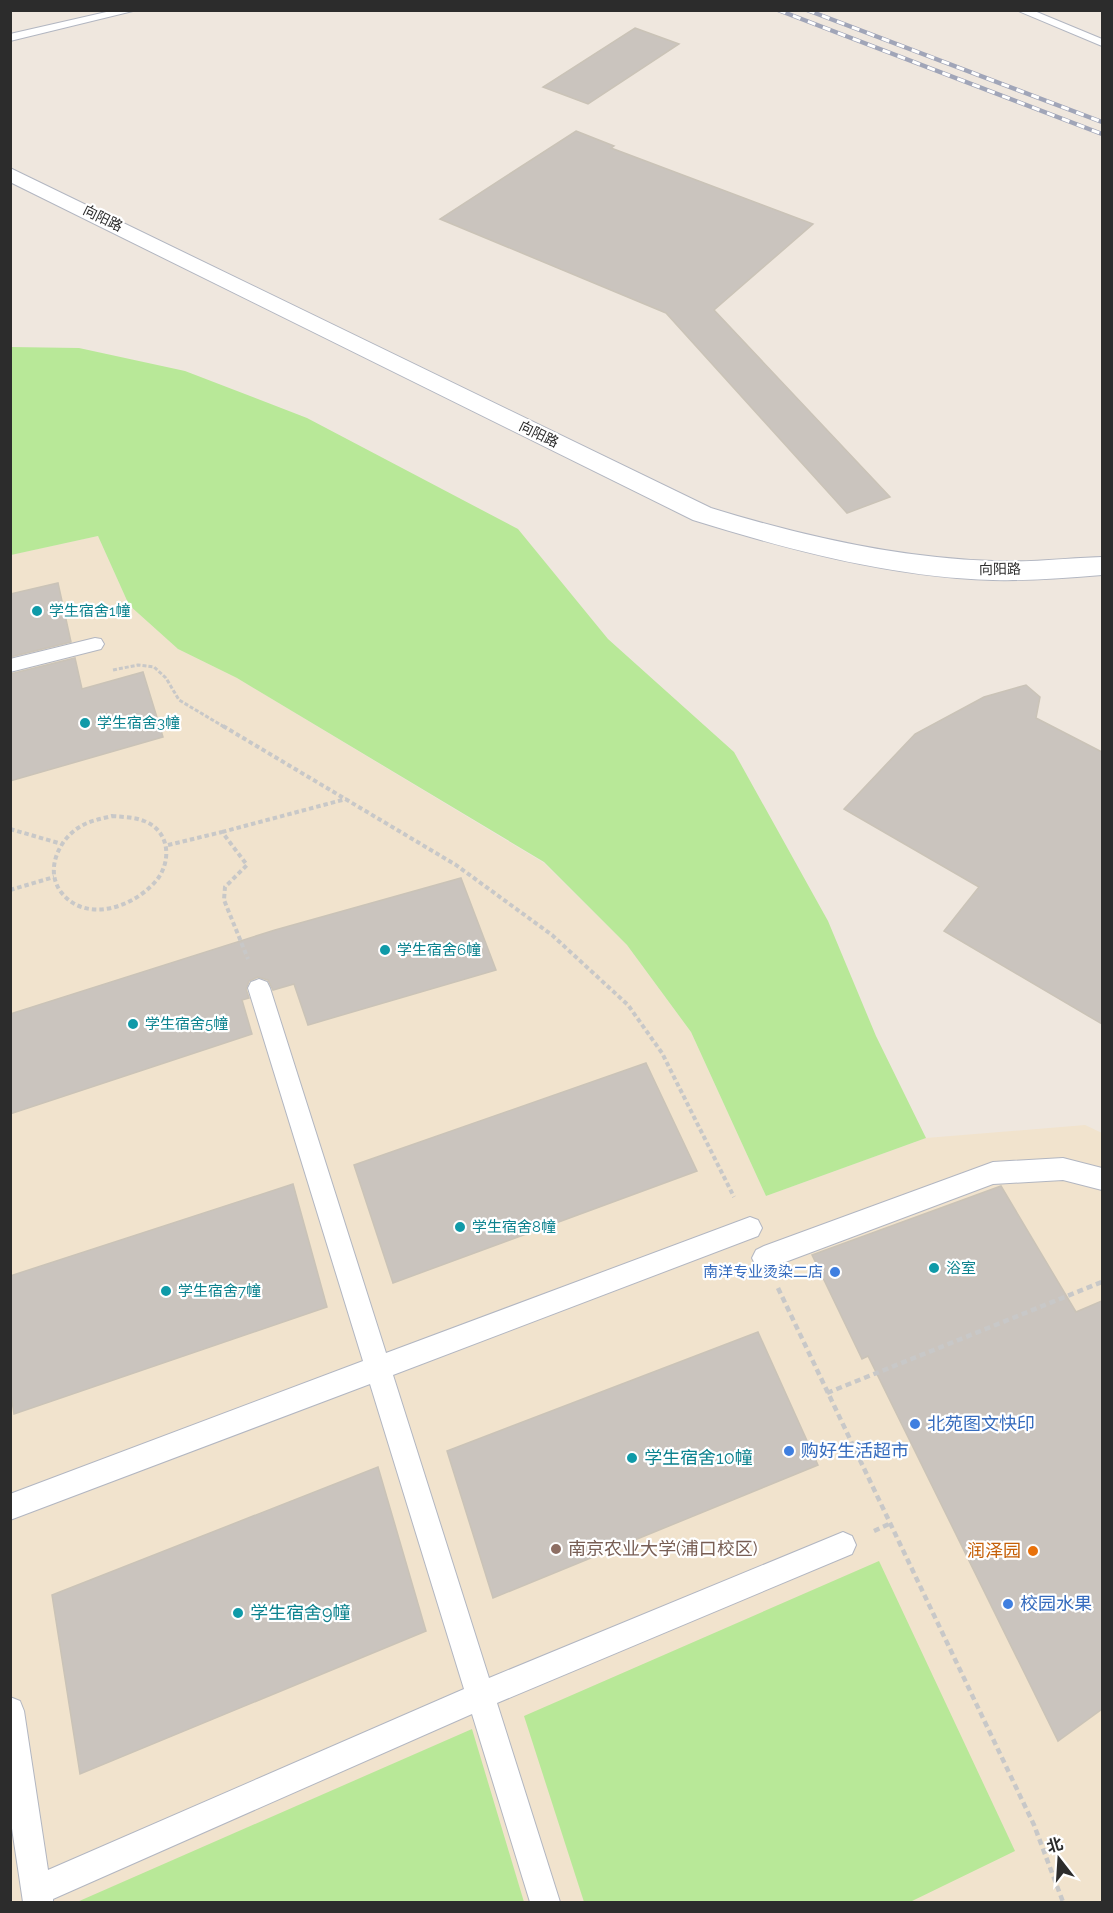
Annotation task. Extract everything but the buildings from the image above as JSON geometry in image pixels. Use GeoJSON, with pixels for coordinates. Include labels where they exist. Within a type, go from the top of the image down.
{"type":"FeatureCollection","features":[{"type":"Feature","properties":{"kind":"street","name":"向阳路"},"geometry":{"type":"LineString","coordinates":[[10,174],[702,514],[755,531],[818,547],[928,565],[982,570],[1102,566]]}},
{"type":"Feature","properties":{"kind":"lane"},"geometry":{"type":"LineString","coordinates":[[10,38],[132,10]]}},
{"type":"Feature","properties":{"kind":"lane"},"geometry":{"type":"LineString","coordinates":[[1021,10],[1102,43]]}},
{"type":"Feature","properties":{"kind":"lane"},"geometry":{"type":"LineString","coordinates":[[10,666],[95,644]]}},
{"type":"Feature","properties":{"kind":"lane"},"geometry":{"type":"LineString","coordinates":[[255,977],[545,1902]]}},
{"type":"Feature","properties":{"kind":"lane"},"geometry":{"type":"LineString","coordinates":[[764,1258],[993,1173],[1063,1169],[1102,1179]]}},
{"type":"Feature","properties":{"kind":"lane"},"geometry":{"type":"LineString","coordinates":[[10,1507],[750,1228]]}},
{"type":"Feature","properties":{"kind":"lane"},"geometry":{"type":"LineString","coordinates":[[10,1711],[37,1896],[480,1696],[843,1545]]}},
{"type":"Feature","properties":{"kind":"path"},"geometry":{"type":"LineString","coordinates":[[111,670],[142,663],[164,672],[179,700],[224,729],[456,865],[552,935],[628,1005],[662,1053],[750,1228]]}},
{"type":"Feature","properties":{"kind":"path"},"geometry":{"type":"LineString","coordinates":[[168,845],[346,799]]}},
{"type":"Feature","properties":{"kind":"path"},"geometry":{"type":"LineString","coordinates":[[112,816],[132,816],[148,821],[161,831],[168,845],[169,859],[164,874],[153,888],[120,906],[101,908],[83,906],[68,899],[57,888],[54,878],[54,859],[62,844],[75,830],[93,820],[112,816]]}},
{"type":"Feature","properties":{"kind":"path"},"geometry":{"type":"LineString","coordinates":[[10,829],[62,844]]}},
{"type":"Feature","properties":{"kind":"path"},"geometry":{"type":"LineString","coordinates":[[222,832],[247,865],[225,887],[224,900],[255,977]]}},
{"type":"Feature","properties":{"kind":"path"},"geometry":{"type":"LineString","coordinates":[[10,890],[54,878]]}},
{"type":"Feature","properties":{"kind":"path"},"geometry":{"type":"LineString","coordinates":[[764,1258],[1034,1825],[1064,1902]]}},
{"type":"Feature","properties":{"kind":"path"},"geometry":{"type":"LineString","coordinates":[[827,1393],[1102,1282]]}},
{"type":"Feature","properties":{"kind":"shaded area","name":"南京农业大学(浦口校区)"},"geometry":{"type":"Polygon","coordinates":[[[98,536],[129,605],[178,649],[237,678],[544,863],[627,945],[691,1032],[766,1196],[926,1138],[1085,1125],[1102,1133],[1102,1902],[11,1902],[10,555],[98,536]]]}},
{"type":"Feature","properties":{"kind":"green space"},"geometry":{"type":"Polygon","coordinates":[[[11,347],[79,348],[185,371],[307,418],[518,529],[608,639],[734,752],[828,921],[876,1036],[926,1138],[766,1196],[691,1032],[627,945],[544,862],[237,678],[178,649],[129,605],[98,536],[11,555],[11,347]]]}},
{"type":"Feature","properties":{"kind":"green space"},"geometry":{"type":"Polygon","coordinates":[[[879,1561],[1015,1851],[910,1902],[584,1902],[524,1716],[879,1561]]]}},
{"type":"Feature","properties":{"kind":"green space"},"geometry":{"type":"Polygon","coordinates":[[[472,1729],[524,1902],[77,1902],[472,1729]]]}},
{"type":"Feature","properties":{"kind":"railway"},"geometry":{"type":"LineString","coordinates":[[778,10],[1102,134]]}},
{"type":"Feature","properties":{"kind":"railway"},"geometry":{"type":"LineString","coordinates":[[807,10],[1102,122]]}},
{"type":"Feature","properties":{"kind":"place","name":"学生宿舍1幢"},"geometry":{"type":"Point","coordinates":[37,611]}},
{"type":"Feature","properties":{"kind":"place","name":"学生宿舍3幢"},"geometry":{"type":"Point","coordinates":[85,723]}},
{"type":"Feature","properties":{"kind":"place","name":"学生宿舍6幢"},"geometry":{"type":"Point","coordinates":[385,950]}},
{"type":"Feature","properties":{"kind":"place","name":"学生宿舍5幢"},"geometry":{"type":"Point","coordinates":[133,1024]}},
{"type":"Feature","properties":{"kind":"place","name":"学生宿舍8幢"},"geometry":{"type":"Point","coordinates":[460,1227]}},
{"type":"Feature","properties":{"kind":"place","name":"浴室"},"geometry":{"type":"Point","coordinates":[934,1268]}},
{"type":"Feature","properties":{"kind":"place","name":"南洋专业烫染二店"},"geometry":{"type":"Point","coordinates":[835,1272]}},
{"type":"Feature","properties":{"kind":"place","name":"学生宿舍7幢"},"geometry":{"type":"Point","coordinates":[166,1291]}},
{"type":"Feature","properties":{"kind":"place","name":"北苑图文快印"},"geometry":{"type":"Point","coordinates":[915,1424]}},
{"type":"Feature","properties":{"kind":"place","name":"购好生活超市"},"geometry":{"type":"Point","coordinates":[789,1451]}},
{"type":"Feature","properties":{"kind":"place","name":"学生宿舍10幢"},"geometry":{"type":"Point","coordinates":[632,1458]}},
{"type":"Feature","properties":{"kind":"place","name":"南京农业大学(浦口校区)"},"geometry":{"type":"Point","coordinates":[556,1549]}},
{"type":"Feature","properties":{"kind":"place","name":"润泽园"},"geometry":{"type":"Point","coordinates":[1033,1551]}},
{"type":"Feature","properties":{"kind":"place","name":"校园水果"},"geometry":{"type":"Point","coordinates":[1008,1604]}},
{"type":"Feature","properties":{"kind":"place","name":"学生宿舍9幢"},"geometry":{"type":"Point","coordinates":[238,1613]}}]}
